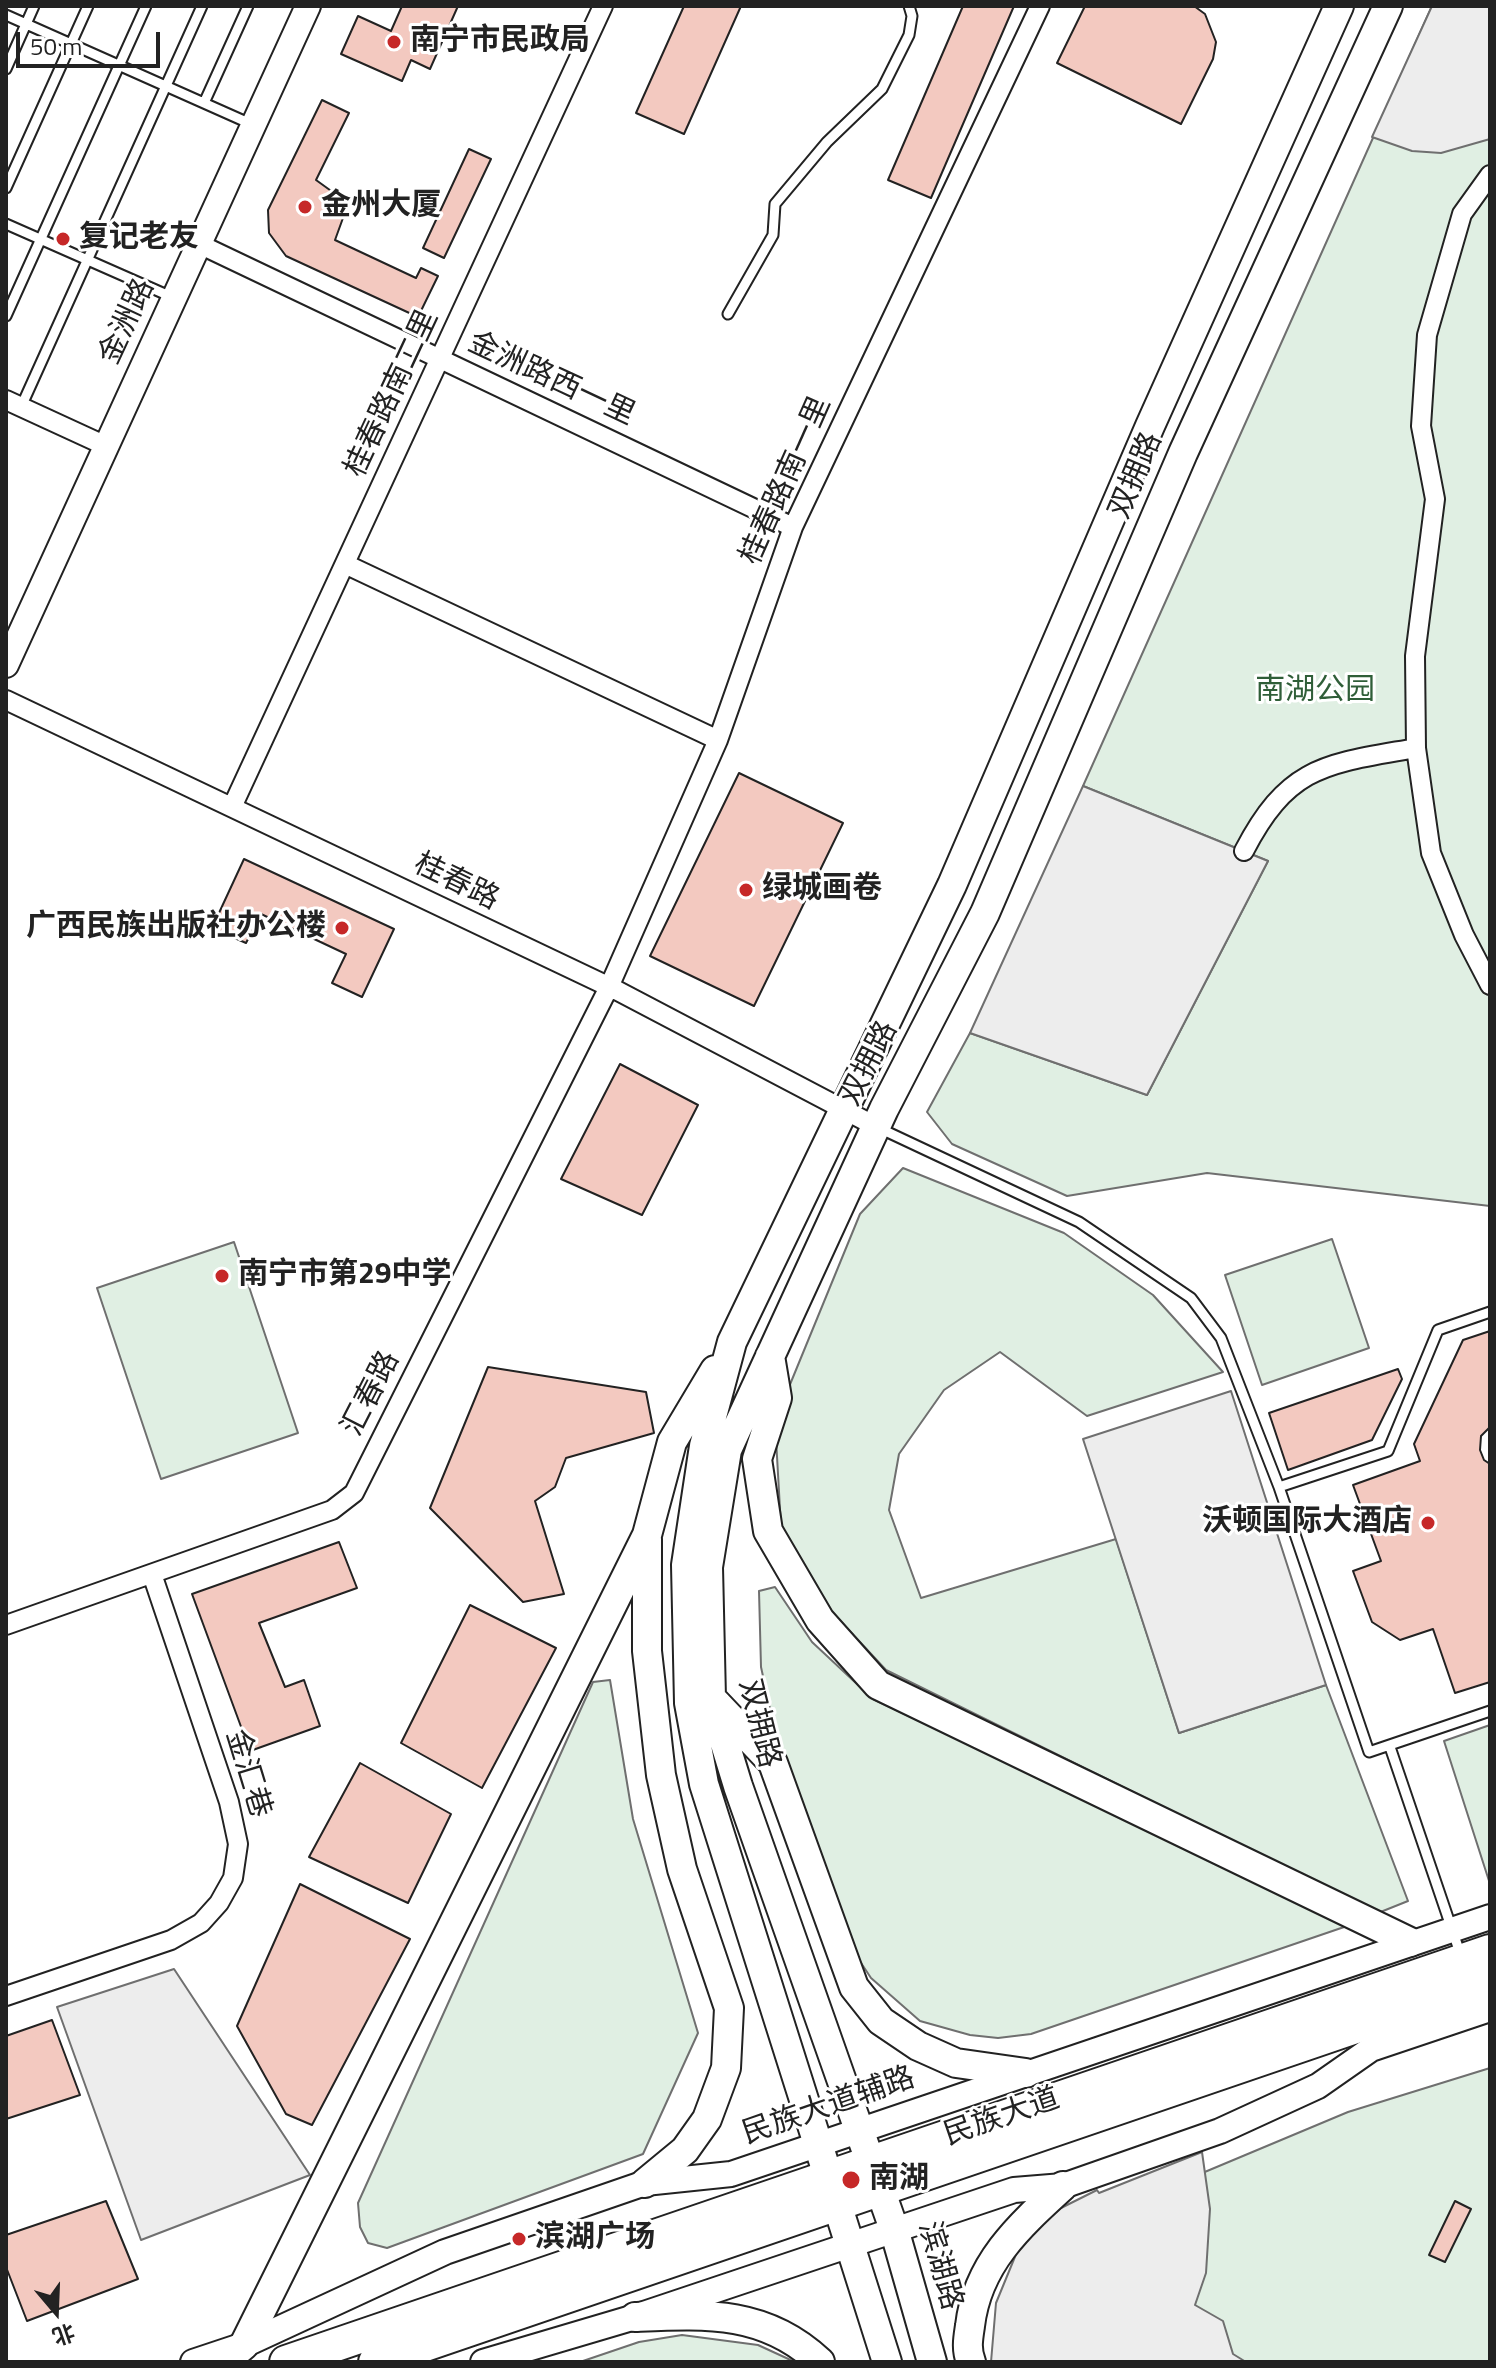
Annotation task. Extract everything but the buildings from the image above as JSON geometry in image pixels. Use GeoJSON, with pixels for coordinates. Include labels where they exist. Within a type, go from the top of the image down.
{"type":"FeatureCollection","features":[{"type":"Feature","properties":{"kind":"highway","name":"民族大道"},"geometry":{"type":"LineString","coordinates":[[875,2176],[1476,1956]]}},
{"type":"Feature","properties":{"kind":"highway","name":"民族大道"},"geometry":{"type":"LineString","coordinates":[[286,2362],[1490,1981]]}},
{"type":"Feature","properties":{"kind":"highway","name":"民族大道"},"geometry":{"type":"LineString","coordinates":[[375,2362],[833,2190]]}},
{"type":"Feature","properties":{"kind":"main road","name":"双拥路"},"geometry":{"type":"LineString","coordinates":[[833,2190],[704,1784],[689,1703],[686,1565],[704,1446],[732,1342],[842,1107],[952,885],[1157,411],[1339,6]]}},
{"type":"Feature","properties":{"kind":"main road","name":"双拥路"},"geometry":{"type":"LineString","coordinates":[[875,2176],[738,1786],[711,1698],[708,1567],[727,1450],[877,1127],[985,913],[1183,453],[1388,6]]}},
{"type":"Feature","properties":{"kind":"main road"},"geometry":{"type":"LineString","coordinates":[[234,2353],[647,1535],[672,1442],[732,1342]]}},
{"type":"Feature","properties":{"kind":"main road"},"geometry":{"type":"LineString","coordinates":[[770,1356],[777,1398],[757,1459],[768,1531],[820,1620],[878,1685],[1410,1942]]}},
{"type":"Feature","properties":{"kind":"main road"},"geometry":{"type":"LineString","coordinates":[[645,2183],[685,2150],[707,2119],[726,2068],[729,2008],[682,1869],[661,1775],[647,1651],[647,1535]]}},
{"type":"Feature","properties":{"kind":"main road"},"geometry":{"type":"LineString","coordinates":[[711,1698],[773,1763],[854,1987],[881,2021],[918,2046],[956,2063],[1026,2073]]}},
{"type":"Feature","properties":{"kind":"main road","name":"滨湖路"},"geometry":{"type":"LineString","coordinates":[[875,2176],[894,2229],[932,2362]]}},
{"type":"Feature","properties":{"kind":"main road"},"geometry":{"type":"LineString","coordinates":[[971,2362],[967,2351],[972,2307],[991,2260],[1015,2230],[1063,2186]]}},
{"type":"Feature","properties":{"kind":"main road"},"geometry":{"type":"LineString","coordinates":[[833,2190],[887,2362]]}},
{"type":"Feature","properties":{"kind":"main road"},"geometry":{"type":"LineString","coordinates":[[635,2317],[707,2314],[749,2320],[806,2349],[820,2362]]}},
{"type":"Feature","properties":{"kind":"street","name":"金洲路"},"geometry":{"type":"LineString","coordinates":[[6,665],[308,6]]}},
{"type":"Feature","properties":{"kind":"street","name":"桂春路南二里"},"geometry":{"type":"LineString","coordinates":[[233,805],[603,6]]}},
{"type":"Feature","properties":{"kind":"street","name":"桂春路南一里"},"geometry":{"type":"LineString","coordinates":[[609,987],[718,740],[793,527],[1040,6]]}},
{"type":"Feature","properties":{"kind":"street"},"geometry":{"type":"LineString","coordinates":[[1490,175],[1462,214],[1427,335],[1421,426],[1435,499],[1415,656],[1416,748],[1431,853],[1464,935],[1490,985]]}},
{"type":"Feature","properties":{"kind":"street","name":"金洲路西一里"},"geometry":{"type":"LineString","coordinates":[[199,244],[793,527]]}},
{"type":"Feature","properties":{"kind":"street"},"geometry":{"type":"LineString","coordinates":[[13,403],[106,446]]}},
{"type":"Feature","properties":{"kind":"street"},"geometry":{"type":"LineString","coordinates":[[345,564],[718,740]]}},
{"type":"Feature","properties":{"kind":"street","name":"桂春路"},"geometry":{"type":"LineString","coordinates":[[6,700],[233,805],[609,987],[877,1127]]}},
{"type":"Feature","properties":{"kind":"street"},"geometry":{"type":"LineString","coordinates":[[1244,851],[1276,799],[1308,773],[1345,759],[1416,748]]}},
{"type":"Feature","properties":{"kind":"street","name":"汇春路"},"geometry":{"type":"LineString","coordinates":[[6,1625],[332,1510],[354,1493],[609,987]]}},
{"type":"Feature","properties":{"kind":"street","name":"金汇巷"},"geometry":{"type":"LineString","coordinates":[[6,1996],[171,1940],[201,1923],[219,1903],[233,1878],[238,1844],[229,1802],[152,1574]]}},
{"type":"Feature","properties":{"kind":"street","name":"民族大道辅路"},"geometry":{"type":"LineString","coordinates":[[193,2362],[234,2353],[445,2252],[645,2183],[731,2174],[1490,1917]]}},
{"type":"Feature","properties":{"kind":"street"},"geometry":{"type":"LineString","coordinates":[[483,2362],[635,2317],[1014,2190],[1063,2186],[1220,2131],[1318,2086],[1371,2049],[1490,2009]]}},
{"type":"Feature","properties":{"kind":"lane"},"geometry":{"type":"LineString","coordinates":[[6,69],[34,6]]}},
{"type":"Feature","properties":{"kind":"lane"},"geometry":{"type":"LineString","coordinates":[[6,188],[88,6]]}},
{"type":"Feature","properties":{"kind":"lane"},"geometry":{"type":"LineString","coordinates":[[6,316],[146,6]]}},
{"type":"Feature","properties":{"kind":"lane"},"geometry":{"type":"LineString","coordinates":[[13,403],[87,260],[202,6]]}},
{"type":"Feature","properties":{"kind":"lane"},"geometry":{"type":"LineString","coordinates":[[204,103],[248,6]]}},
{"type":"Feature","properties":{"kind":"lane"},"geometry":{"type":"LineString","coordinates":[[728,314],[773,235],[775,204],[827,142],[882,89],[909,35],[912,16],[909,6]]}},
{"type":"Feature","properties":{"kind":"lane"},"geometry":{"type":"LineString","coordinates":[[6,15],[253,125]]}},
{"type":"Feature","properties":{"kind":"lane"},"geometry":{"type":"LineString","coordinates":[[6,224],[174,298]]}},
{"type":"Feature","properties":{"kind":"lane"},"geometry":{"type":"LineString","coordinates":[[877,1127],[1079,1222],[1191,1298],[1221,1338],[1279,1487],[1369,1752],[1490,1711]]}},
{"type":"Feature","properties":{"kind":"lane"},"geometry":{"type":"LineString","coordinates":[[1279,1487],[1388,1451],[1438,1330],[1490,1312]]}},
{"type":"Feature","properties":{"kind":"lane"},"geometry":{"type":"LineString","coordinates":[[1390,1747],[1452,1928],[1476,1956]]}},
{"type":"Feature","properties":{"kind":"green space","name":"南湖公园"},"geometry":{"type":"Polygon","coordinates":[[[1432,6],[1490,6],[1490,1206],[1207,1173],[1067,1196],[952,1144],[927,1112],[970,1033],[1147,1095],[1268,861],[1083,786],[1432,6]]]}},
{"type":"Feature","properties":{"kind":"green space"},"geometry":{"type":"Polygon","coordinates":[[[903,1168],[1064,1233],[1153,1295],[1223,1372],[1087,1416],[1000,1352],[944,1390],[899,1454],[889,1510],[921,1598],[1116,1539],[1179,1733],[1326,1685],[1408,1901],[1378,1913],[886,1670],[832,1612],[781,1527],[775,1421],[860,1214],[903,1168]]]}},
{"type":"Feature","properties":{"kind":"green space"},"geometry":{"type":"Polygon","coordinates":[[[1332,1239],[1369,1348],[1262,1385],[1225,1275],[1332,1239]]]}},
{"type":"Feature","properties":{"kind":"green space"},"geometry":{"type":"Polygon","coordinates":[[[234,1242],[298,1433],[161,1479],[97,1288],[234,1242]]]}},
{"type":"Feature","properties":{"kind":"green space"},"geometry":{"type":"Polygon","coordinates":[[[775,1587],[812,1642],[873,1699],[1350,1925],[1031,2034],[998,2038],[970,2035],[920,2021],[871,1978],[834,1922],[784,1773],[761,1667],[759,1591],[775,1587]]]}},
{"type":"Feature","properties":{"kind":"green space"},"geometry":{"type":"Polygon","coordinates":[[[610,1680],[633,1819],[698,2033],[643,2154],[387,2248],[368,2243],[360,2227],[358,2203],[593,1682],[610,1680]]]}},
{"type":"Feature","properties":{"kind":"green space"},"geometry":{"type":"Polygon","coordinates":[[[1490,1725],[1490,1884],[1444,1741],[1490,1725]]]}},
{"type":"Feature","properties":{"kind":"green space"},"geometry":{"type":"Polygon","coordinates":[[[1490,2068],[1490,2362],[996,2362],[1188,2179],[1348,2112],[1490,2068]]]}},
{"type":"Feature","properties":{"kind":"green space"},"geometry":{"type":"Polygon","coordinates":[[[682,2335],[758,2345],[795,2362],[580,2362],[639,2342],[682,2335]]]}},
{"type":"Feature","properties":{"kind":"shaded area"},"geometry":{"type":"Polygon","coordinates":[[[1432,6],[1490,6],[1490,139],[1441,153],[1412,151],[1372,137],[1432,6]]]}},
{"type":"Feature","properties":{"kind":"shaded area"},"geometry":{"type":"Polygon","coordinates":[[[1083,786],[1268,861],[1147,1095],[970,1033],[1083,786]]]}},
{"type":"Feature","properties":{"kind":"shaded area"},"geometry":{"type":"Polygon","coordinates":[[[1231,1391],[1326,1685],[1179,1733],[1083,1439],[1231,1391]]]}},
{"type":"Feature","properties":{"kind":"shaded area"},"geometry":{"type":"Polygon","coordinates":[[[174,1969],[310,2175],[141,2240],[57,2007],[174,1969]]]}},
{"type":"Feature","properties":{"kind":"shaded area"},"geometry":{"type":"Polygon","coordinates":[[[1202,2152],[1210,2209],[1206,2273],[1195,2305],[1223,2321],[1233,2354],[1246,2362],[991,2362],[996,2303],[1019,2247],[1038,2226],[1061,2208],[1097,2190],[1099,2193],[1202,2152]]]}},
{"type":"Feature","properties":{"kind":"place","name":"南宁市民政局"},"geometry":{"type":"Point","coordinates":[394,42]}},
{"type":"Feature","properties":{"kind":"place","name":"金州大厦"},"geometry":{"type":"Point","coordinates":[305,207]}},
{"type":"Feature","properties":{"kind":"place","name":"复记老友"},"geometry":{"type":"Point","coordinates":[63,239]}},
{"type":"Feature","properties":{"kind":"place","name":"绿城画卷"},"geometry":{"type":"Point","coordinates":[746,890]}},
{"type":"Feature","properties":{"kind":"place","name":"广西民族出版社办公楼"},"geometry":{"type":"Point","coordinates":[342,928]}},
{"type":"Feature","properties":{"kind":"place","name":"南宁市第29中学"},"geometry":{"type":"Point","coordinates":[222,1276]}},
{"type":"Feature","properties":{"kind":"place","name":"沃顿国际大酒店"},"geometry":{"type":"Point","coordinates":[1428,1523]}},
{"type":"Feature","properties":{"kind":"place","name":"南湖"},"geometry":{"type":"Point","coordinates":[851,2180]}},
{"type":"Feature","properties":{"kind":"place","name":"滨湖广场"},"geometry":{"type":"Point","coordinates":[519,2239]}}]}
